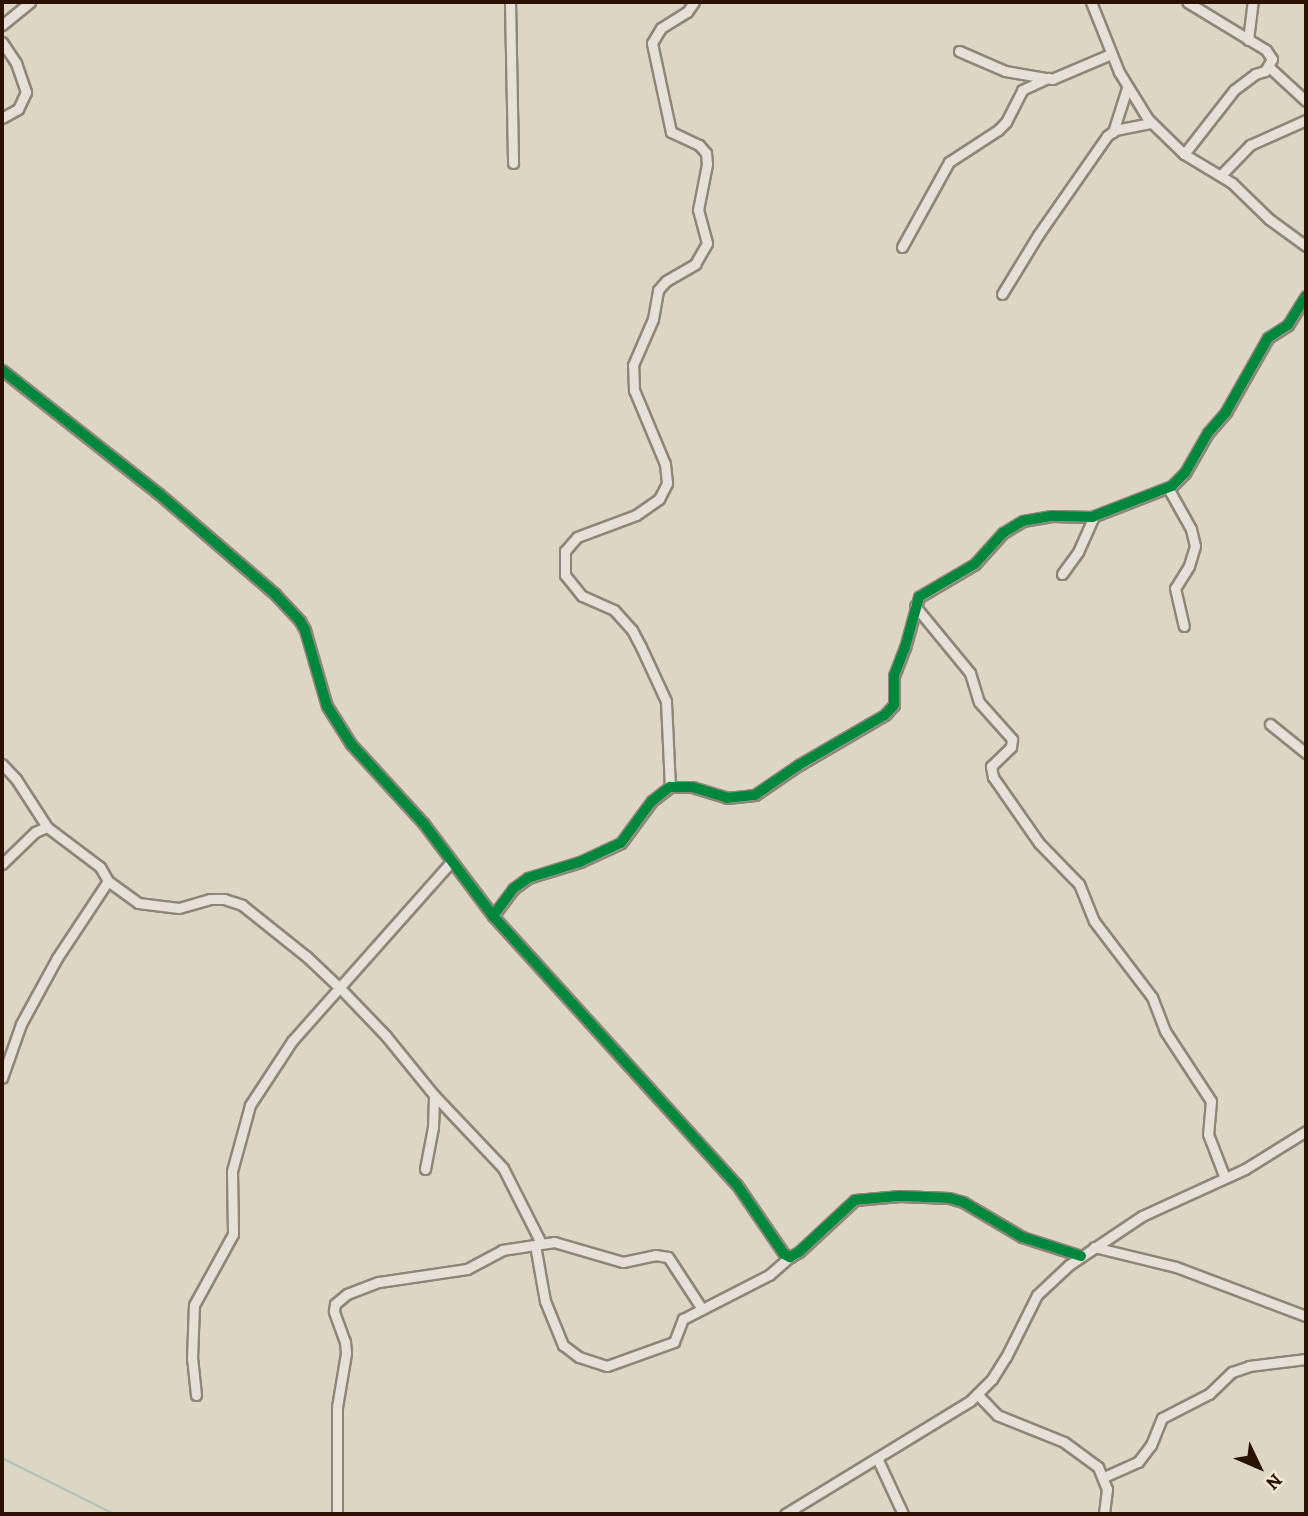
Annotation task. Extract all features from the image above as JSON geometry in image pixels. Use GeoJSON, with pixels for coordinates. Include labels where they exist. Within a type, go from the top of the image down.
{"type":"FeatureCollection","features":[{"type":"Feature","properties":{"kind":"street"},"geometry":{"type":"LineString","coordinates":[[2,24],[30,2]]}},
{"type":"Feature","properties":{"kind":"street"},"geometry":{"type":"LineString","coordinates":[[510,2],[513,163]]}},
{"type":"Feature","properties":{"kind":"street"},"geometry":{"type":"LineString","coordinates":[[670,787],[666,701],[632,630],[614,610],[598,600],[582,596],[565,575],[565,551],[577,537],[636,515],[659,499],[667,483],[665,464],[634,390],[633,365],[653,319],[658,290],[666,281],[695,264],[707,243],[698,210],[708,164],[706,153],[699,145],[676,137],[671,132],[652,43],[661,28],[687,12],[694,2]]}},
{"type":"Feature","properties":{"kind":"street"},"geometry":{"type":"LineString","coordinates":[[1091,2],[1111,54],[1128,88],[1151,123],[1184,154],[1221,175],[1249,197],[1287,234],[1306,246]]}},
{"type":"Feature","properties":{"kind":"street"},"geometry":{"type":"LineString","coordinates":[[1187,2],[1269,53],[1269,67],[1306,101]]}},
{"type":"Feature","properties":{"kind":"street"},"geometry":{"type":"LineString","coordinates":[[1248,40],[1253,2]]}},
{"type":"Feature","properties":{"kind":"street"},"geometry":{"type":"LineString","coordinates":[[2,41],[16,63],[26,92],[18,109],[2,118]]}},
{"type":"Feature","properties":{"kind":"street"},"geometry":{"type":"LineString","coordinates":[[959,51],[1005,72],[1048,78]]}},
{"type":"Feature","properties":{"kind":"street"},"geometry":{"type":"LineString","coordinates":[[902,247],[949,162],[998,130],[1006,122],[1022,90],[1111,54]]}},
{"type":"Feature","properties":{"kind":"street"},"geometry":{"type":"LineString","coordinates":[[1184,154],[1234,90],[1269,67]]}},
{"type":"Feature","properties":{"kind":"street"},"geometry":{"type":"LineString","coordinates":[[1002,294],[1038,235],[1113,132],[1128,88]]}},
{"type":"Feature","properties":{"kind":"street"},"geometry":{"type":"LineString","coordinates":[[1221,175],[1250,145],[1306,120]]}},
{"type":"Feature","properties":{"kind":"street"},"geometry":{"type":"LineString","coordinates":[[1113,132],[1151,123]]}},
{"type":"Feature","properties":{"kind":"street"},"geometry":{"type":"LineString","coordinates":[[493,916],[513,889],[528,878],[580,862],[621,843],[652,801],[670,787],[692,787],[727,798],[755,795],[799,765],[885,715],[894,705],[894,676],[919,597],[975,564],[1003,533],[1023,521],[1052,516],[1094,516],[1168,488],[1185,473],[1208,433],[1226,412],[1268,338],[1288,325],[1306,296]]}},
{"type":"Feature","properties":{"kind":"street"},"geometry":{"type":"LineString","coordinates":[[2,370],[159,493],[275,594],[300,621],[305,629],[327,706],[351,744],[424,824],[493,916],[731,1178],[779,1250],[790,1257]]}},
{"type":"Feature","properties":{"kind":"street"},"geometry":{"type":"LineString","coordinates":[[1168,488],[1191,528],[1195,545],[1189,566],[1175,588],[1184,626]]}},
{"type":"Feature","properties":{"kind":"street"},"geometry":{"type":"LineString","coordinates":[[1062,574],[1078,552],[1094,516]]}},
{"type":"Feature","properties":{"kind":"street"},"geometry":{"type":"LineString","coordinates":[[915,606],[970,673],[979,702],[1012,739],[1011,747],[991,766],[993,777],[1039,843],[1079,884],[1094,921],[1152,997],[1165,1031],[1211,1101],[1208,1134],[1225,1178]]}},
{"type":"Feature","properties":{"kind":"street"},"geometry":{"type":"LineString","coordinates":[[1270,724],[1306,753]]}},
{"type":"Feature","properties":{"kind":"street"},"geometry":{"type":"LineString","coordinates":[[2,764],[16,779],[47,827],[100,867],[108,881],[138,903],[179,908],[209,899],[236,902],[286,940],[341,989],[386,1036],[433,1095],[503,1168],[538,1244],[545,1301],[564,1345],[596,1365],[607,1366],[664,1348],[674,1342],[683,1319],[769,1276],[855,1200],[901,1196],[949,1198],[990,1216],[1022,1237],[1082,1256]]}},
{"type":"Feature","properties":{"kind":"street"},"geometry":{"type":"LineString","coordinates":[[2,864],[35,832],[47,827]]}},
{"type":"Feature","properties":{"kind":"street"},"geometry":{"type":"LineString","coordinates":[[196,1395],[192,1359],[194,1305],[233,1234],[232,1171],[244,1120],[275,1062],[317,1011],[341,989],[452,862]]}},
{"type":"Feature","properties":{"kind":"street"},"geometry":{"type":"LineString","coordinates":[[2,1078],[21,1024],[57,958],[108,881]]}},
{"type":"Feature","properties":{"kind":"street"},"geometry":{"type":"LineString","coordinates":[[425,1169],[433,1127],[433,1095]]}},
{"type":"Feature","properties":{"kind":"street"},"geometry":{"type":"LineString","coordinates":[[789,1514],[944,1419],[977,1394],[1006,1357],[1025,1313],[1037,1295],[1094,1247],[1142,1216],[1225,1178],[1306,1131]]}},
{"type":"Feature","properties":{"kind":"street"},"geometry":{"type":"LineString","coordinates":[[337,1514],[337,1416],[346,1353],[335,1304],[355,1290],[379,1282],[467,1269],[502,1250],[538,1244],[569,1245],[623,1262],[655,1255],[668,1257],[702,1309]]}},
{"type":"Feature","properties":{"kind":"street"},"geometry":{"type":"LineString","coordinates":[[1094,1247],[1176,1267],[1306,1316]]}},
{"type":"Feature","properties":{"kind":"street"},"geometry":{"type":"LineString","coordinates":[[1104,1477],[1138,1462],[1151,1446],[1162,1418],[1209,1394],[1233,1372],[1249,1366],[1306,1359]]}},
{"type":"Feature","properties":{"kind":"street"},"geometry":{"type":"LineString","coordinates":[[977,1394],[997,1415],[1064,1442],[1087,1457],[1104,1477],[1107,1489],[1104,1514]]}},
{"type":"Feature","properties":{"kind":"street"},"geometry":{"type":"LineString","coordinates":[[877,1458],[903,1514]]}},
{"type":"Feature","properties":{"kind":"waterway"},"geometry":{"type":"LineString","coordinates":[[2,1458],[114,1514]]}},
{"type":"Feature","properties":{"kind":"cycle path"},"geometry":{"type":"LineString","coordinates":[[493,916],[513,889],[528,878],[580,862],[621,843],[652,801],[670,787],[692,787],[727,798],[755,795],[799,765],[885,715],[894,705],[894,676],[919,597],[975,564],[1003,533],[1023,521],[1052,516],[1092,517],[1172,486],[1185,473],[1208,433],[1226,412],[1268,338],[1288,325],[1306,296]]}},
{"type":"Feature","properties":{"kind":"cycle path"},"geometry":{"type":"LineString","coordinates":[[2,370],[158,493],[275,594],[300,621],[327,706],[351,744],[424,824],[493,916],[737,1185],[784,1254],[790,1257],[799,1252],[855,1200],[900,1196],[949,1198],[963,1202],[1022,1237],[1081,1256]]}}]}
